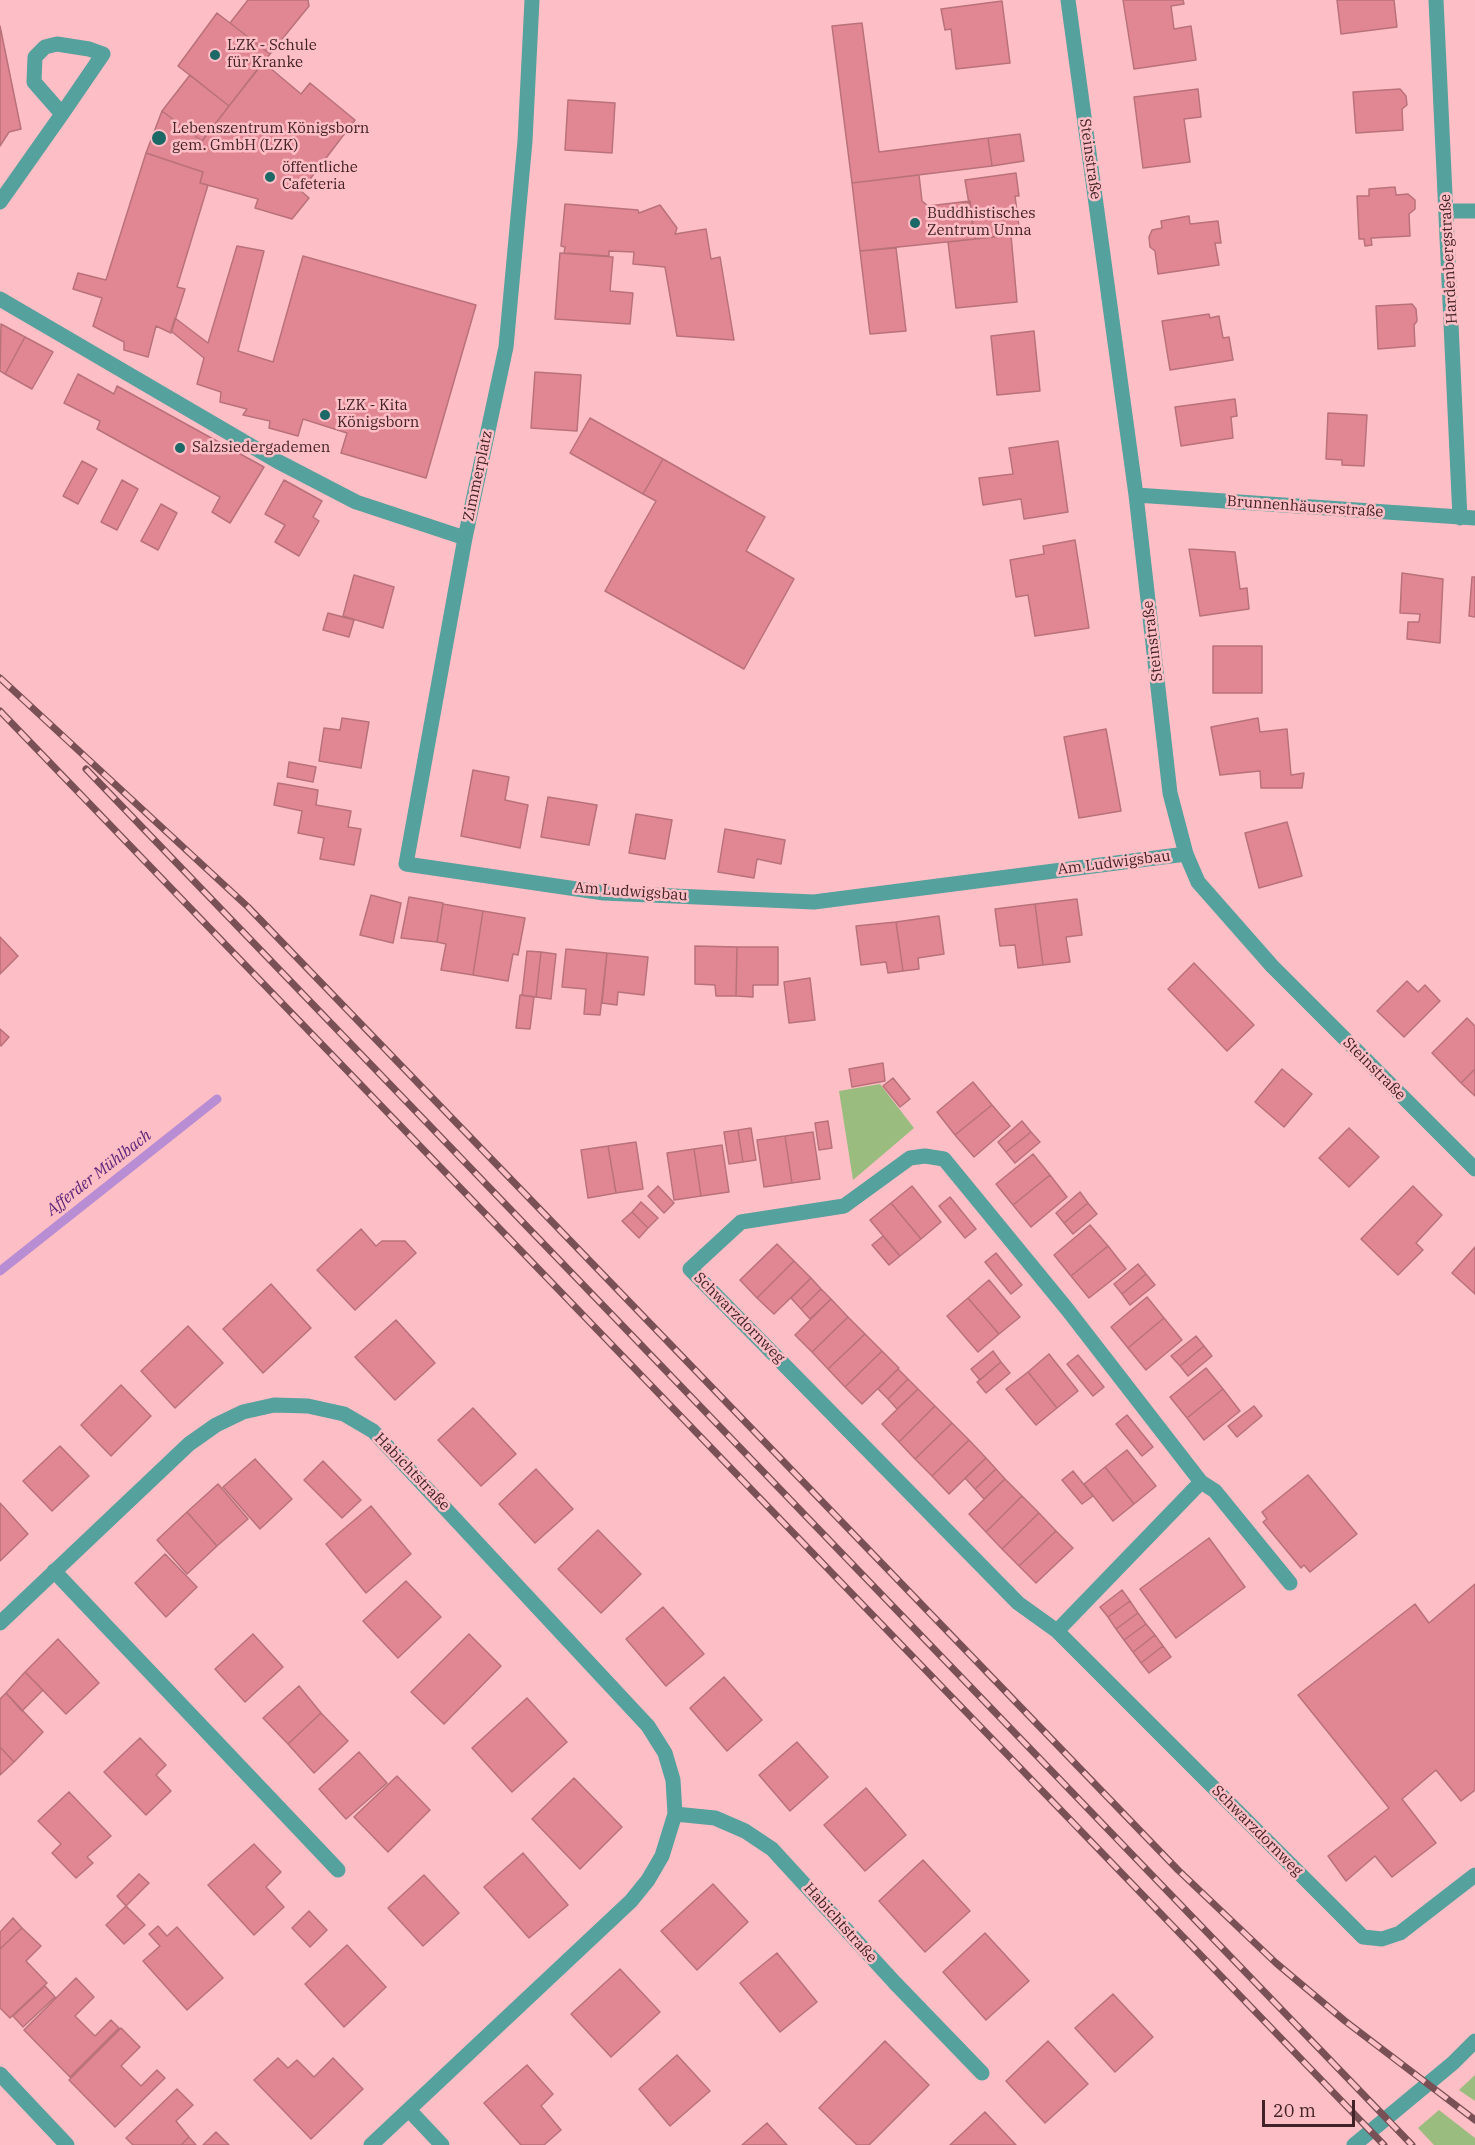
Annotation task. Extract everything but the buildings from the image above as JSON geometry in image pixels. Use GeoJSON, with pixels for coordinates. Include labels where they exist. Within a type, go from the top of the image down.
{"type":"FeatureCollection","features":[{"type":"Feature","properties":{"kind":"street","name":"Zimmerplatz"},"geometry":{"type":"LineString","coordinates":[[0,299],[277,461],[346,497],[465,538],[506,347],[525,141],[532,0]]}},
{"type":"Feature","properties":{"kind":"street","name":"Steinstraße"},"geometry":{"type":"LineString","coordinates":[[1068,0],[1136,495],[1170,793],[1186,854],[1198,882],[1272,966],[1475,1169]]}},
{"type":"Feature","properties":{"kind":"street","name":"Hardenbergstraße"},"geometry":{"type":"LineString","coordinates":[[1436,0],[1446,212],[1468,518]]}},
{"type":"Feature","properties":{"kind":"street"},"geometry":{"type":"LineString","coordinates":[[0,202],[62,114],[103,54],[89,48],[57,44],[45,47],[35,57],[34,82],[62,114]]}},
{"type":"Feature","properties":{"kind":"street"},"geometry":{"type":"LineString","coordinates":[[1446,212],[1475,211]]}},
{"type":"Feature","properties":{"kind":"street","name":"Brunnenhäuserstraße"},"geometry":{"type":"LineString","coordinates":[[1136,495],[1468,518]]}},
{"type":"Feature","properties":{"kind":"street","name":"Am Ludwigsbau"},"geometry":{"type":"LineString","coordinates":[[465,538],[406,864],[604,893],[814,902],[1186,854]]}},
{"type":"Feature","properties":{"kind":"street","name":"Schwarzdornweg"},"geometry":{"type":"LineString","coordinates":[[1290,1583],[1215,1491],[1201,1482],[1067,1309],[944,1159],[925,1156],[910,1158],[844,1206],[741,1222],[690,1269],[1018,1603],[1057,1631],[1363,1938],[1382,1939],[1400,1933],[1475,1875]]}},
{"type":"Feature","properties":{"kind":"street","name":"Habichtstraße"},"geometry":{"type":"LineString","coordinates":[[0,1623],[189,1444],[216,1425],[243,1413],[274,1405],[308,1406],[344,1414],[373,1431],[648,1726],[665,1753],[673,1780],[675,1814],[662,1856],[631,1901],[372,2145]]}},
{"type":"Feature","properties":{"kind":"street"},"geometry":{"type":"LineString","coordinates":[[1057,1631],[1201,1482]]}},
{"type":"Feature","properties":{"kind":"street"},"geometry":{"type":"LineString","coordinates":[[54,1571],[338,1870]]}},
{"type":"Feature","properties":{"kind":"street","name":"Habichtstraße"},"geometry":{"type":"LineString","coordinates":[[675,1814],[715,1818],[745,1831],[772,1849],[896,1984],[982,2073]]}},
{"type":"Feature","properties":{"kind":"street"},"geometry":{"type":"LineString","coordinates":[[1354,2145],[1453,2063],[1475,2041]]}},
{"type":"Feature","properties":{"kind":"street"},"geometry":{"type":"LineString","coordinates":[[0,2074],[67,2145]]}},
{"type":"Feature","properties":{"kind":"street"},"geometry":{"type":"LineString","coordinates":[[409,2110],[442,2145]]}},
{"type":"Feature","properties":{"kind":"green space"},"geometry":{"type":"Polygon","coordinates":[[[880,1084],[914,1128],[853,1180],[839,1091],[880,1084]]]}},
{"type":"Feature","properties":{"kind":"green space"},"geometry":{"type":"Polygon","coordinates":[[[1475,2075],[1475,2101],[1459,2090],[1475,2075]]]}},
{"type":"Feature","properties":{"kind":"green space"},"geometry":{"type":"Polygon","coordinates":[[[1439,2110],[1475,2138],[1475,2145],[1434,2145],[1418,2128],[1439,2110]]]}},
{"type":"Feature","properties":{"kind":"waterway","name":"Afferder Mühlbach"},"geometry":{"type":"LineString","coordinates":[[0,1271],[217,1099]]}},
{"type":"Feature","properties":{"kind":"railway"},"geometry":{"type":"LineString","coordinates":[[0,678],[248,907],[1178,1870],[1276,1963],[1345,2021],[1475,2120]]}},
{"type":"Feature","properties":{"kind":"railway"},"geometry":{"type":"LineString","coordinates":[[0,711],[1384,2145]]}},
{"type":"Feature","properties":{"kind":"railway"},"geometry":{"type":"LineString","coordinates":[[86,769],[1412,2145]]}},
{"type":"Feature","properties":{"kind":"place","name":"LZK - Schule für Kranke"},"geometry":{"type":"Point","coordinates":[215,55]}},
{"type":"Feature","properties":{"kind":"place","name":"Lebenszentrum Königsborn gem. GmbH (LZK)"},"geometry":{"type":"Point","coordinates":[159,138]}},
{"type":"Feature","properties":{"kind":"place","name":"öffentliche Cafeteria"},"geometry":{"type":"Point","coordinates":[270,177]}},
{"type":"Feature","properties":{"kind":"place","name":"Buddhistisches Zentrum Unna"},"geometry":{"type":"Point","coordinates":[915,223]}},
{"type":"Feature","properties":{"kind":"place","name":"LZK - Kita Königsborn"},"geometry":{"type":"Point","coordinates":[325,415]}},
{"type":"Feature","properties":{"kind":"place","name":"Salzsiedergademen"},"geometry":{"type":"Point","coordinates":[180,448]}}]}
